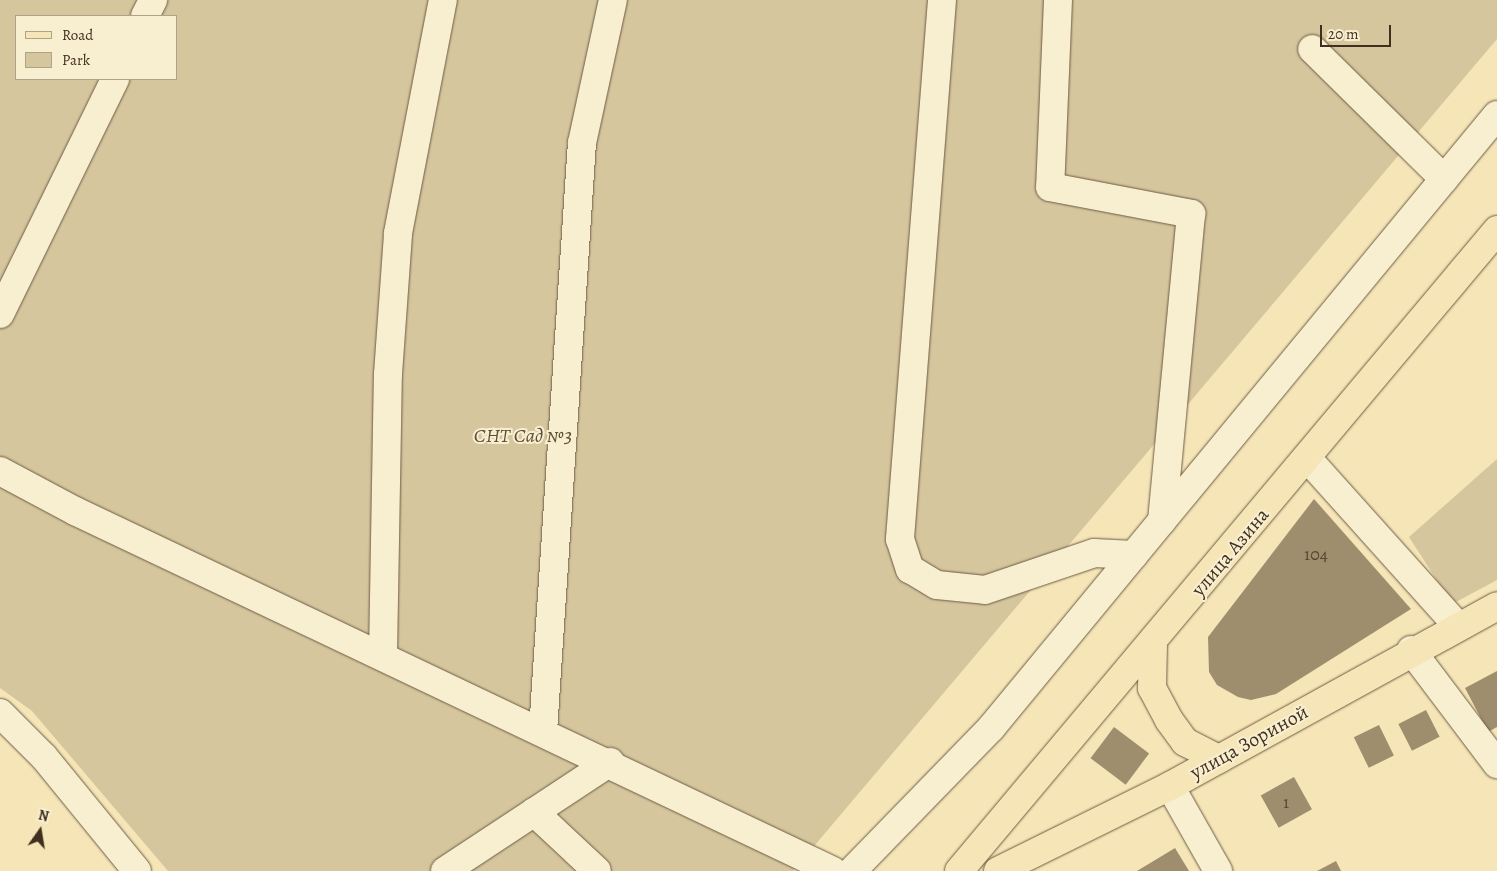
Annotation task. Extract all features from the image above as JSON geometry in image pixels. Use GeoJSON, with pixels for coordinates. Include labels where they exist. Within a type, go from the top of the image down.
{"type":"FeatureCollection","features":[{"type":"Feature","properties":{"kind":"main road","name":"улица Азина"},"geometry":{"type":"LineString","coordinates":[[959,871],[1153,644],[1497,230]]}},
{"type":"Feature","properties":{"kind":"main road","name":"улица Зориной"},"geometry":{"type":"LineString","coordinates":[[998,871],[1219,760],[1410,650],[1497,606]]}},
{"type":"Feature","properties":{"kind":"main road"},"geometry":{"type":"LineString","coordinates":[[1153,644],[1152,688],[1169,720],[1185,742],[1219,760]]}},
{"type":"Feature","properties":{"kind":"street"},"geometry":{"type":"LineString","coordinates":[[146,15],[153,0]]}},
{"type":"Feature","properties":{"kind":"street"},"geometry":{"type":"LineString","coordinates":[[383,655],[388,374],[398,233],[443,0]]}},
{"type":"Feature","properties":{"kind":"street"},"geometry":{"type":"LineString","coordinates":[[543,731],[582,143],[614,0]]}},
{"type":"Feature","properties":{"kind":"street"},"geometry":{"type":"LineString","coordinates":[[942,0],[900,539],[910,569],[937,585],[985,590],[1094,553],[1134,555]]}},
{"type":"Feature","properties":{"kind":"street"},"geometry":{"type":"LineString","coordinates":[[1058,0],[1050,187],[1191,214],[1162,521]]}},
{"type":"Feature","properties":{"kind":"street"},"geometry":{"type":"LineString","coordinates":[[1312,50],[1444,179]]}},
{"type":"Feature","properties":{"kind":"street"},"geometry":{"type":"LineString","coordinates":[[0,314],[115,80]]}},
{"type":"Feature","properties":{"kind":"street"},"geometry":{"type":"LineString","coordinates":[[852,871],[991,728],[1497,115]]}},
{"type":"Feature","properties":{"kind":"street"},"geometry":{"type":"LineString","coordinates":[[1307,458],[1458,626]]}},
{"type":"Feature","properties":{"kind":"street"},"geometry":{"type":"LineString","coordinates":[[0,471],[75,511],[610,762],[833,871]]}},
{"type":"Feature","properties":{"kind":"street"},"geometry":{"type":"LineString","coordinates":[[1410,650],[1496,759]]}},
{"type":"Feature","properties":{"kind":"street"},"geometry":{"type":"LineString","coordinates":[[0,713],[44,757],[137,871]]}},
{"type":"Feature","properties":{"kind":"street"},"geometry":{"type":"LineString","coordinates":[[445,871],[610,762]]}},
{"type":"Feature","properties":{"kind":"street"},"geometry":{"type":"LineString","coordinates":[[1170,786],[1218,871]]}},
{"type":"Feature","properties":{"kind":"street"},"geometry":{"type":"LineString","coordinates":[[534,812],[597,871]]}},
{"type":"Feature","properties":{"kind":"green space","name":"СНТ Сад №3"},"geometry":{"type":"Polygon","coordinates":[[[0,0],[1497,0],[1497,39],[793,871],[168,871],[32,711],[0,688],[0,0]]]}},
{"type":"Feature","properties":{"kind":"green space"},"geometry":{"type":"Polygon","coordinates":[[[1497,459],[1497,580],[1452,604],[1409,537],[1497,459]]]}},
{"type":"Feature","properties":{"kind":"building"},"geometry":{"type":"Polygon","coordinates":[[[1314,499],[1411,609],[1276,694],[1251,700],[1238,697],[1217,685],[1209,672],[1208,637],[1314,499]]]}},
{"type":"Feature","properties":{"kind":"building"},"geometry":{"type":"Polygon","coordinates":[[[1497,671],[1497,727],[1488,732],[1465,688],[1497,671]]]}},
{"type":"Feature","properties":{"kind":"building"},"geometry":{"type":"Polygon","coordinates":[[[1426,710],[1440,737],[1412,751],[1398,724],[1426,710]]]}},
{"type":"Feature","properties":{"kind":"building"},"geometry":{"type":"Polygon","coordinates":[[[1379,725],[1394,756],[1369,768],[1354,737],[1379,725]]]}},
{"type":"Feature","properties":{"kind":"building"},"geometry":{"type":"Polygon","coordinates":[[[1114,727],[1149,753],[1126,785],[1091,758],[1114,727]]]}},
{"type":"Feature","properties":{"kind":"building"},"geometry":{"type":"Polygon","coordinates":[[[1294,777],[1312,809],[1279,828],[1261,795],[1294,777]]]}},
{"type":"Feature","properties":{"kind":"building"},"geometry":{"type":"Polygon","coordinates":[[[1175,848],[1189,871],[1137,871],[1175,848]]]}},
{"type":"Feature","properties":{"kind":"building"},"geometry":{"type":"Polygon","coordinates":[[[1336,861],[1341,871],[1317,871],[1336,861]]]}}]}
